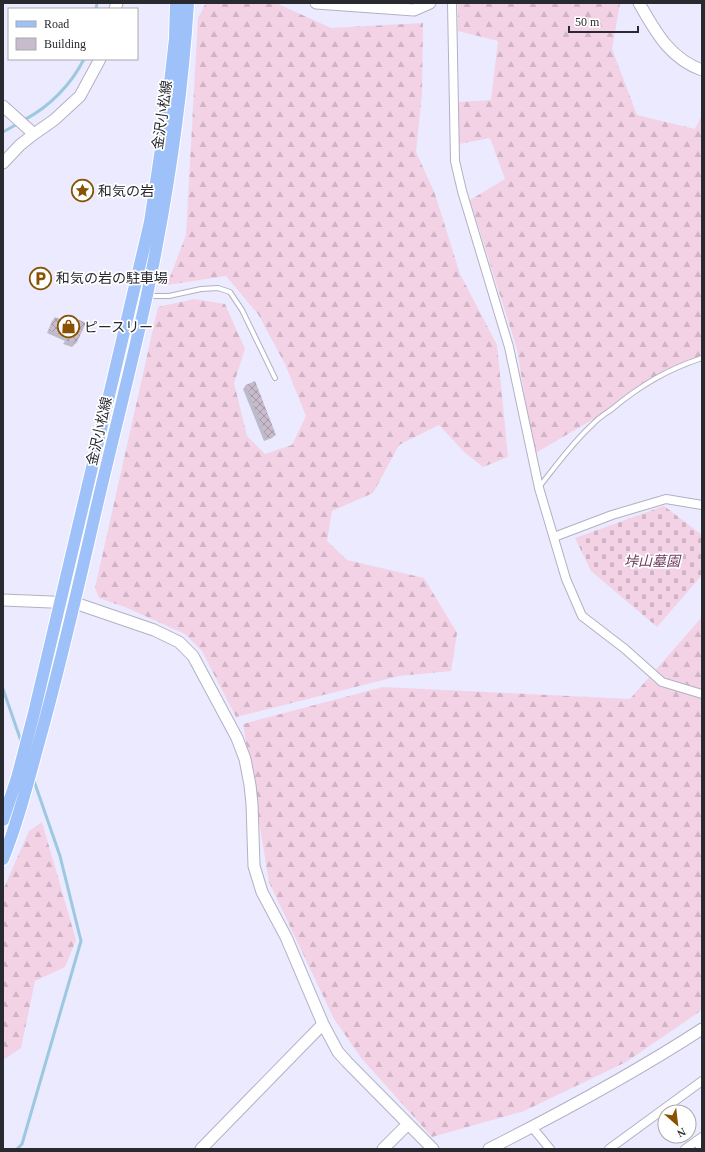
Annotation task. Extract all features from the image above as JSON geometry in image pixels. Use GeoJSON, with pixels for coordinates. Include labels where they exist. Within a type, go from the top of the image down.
{"type":"FeatureCollection","features":[{"type":"Feature","properties":{"kind":"main road","name":"金沢小松線"},"geometry":{"type":"LineString","coordinates":[[3,859],[8,845],[23,780],[34,714],[60,601],[150,222],[167,109],[175,39],[176,3]]}},
{"type":"Feature","properties":{"kind":"main road","name":"金沢小松線"},"geometry":{"type":"LineString","coordinates":[[3,820],[23,780],[46,717],[75,603],[146,296],[161,222],[178,110],[186,45],[188,3]]}},
{"type":"Feature","properties":{"kind":"street"},"geometry":{"type":"LineString","coordinates":[[316,3],[414,10],[430,3]]}},
{"type":"Feature","properties":{"kind":"street"},"geometry":{"type":"LineString","coordinates":[[452,3],[454,161],[509,347],[539,488],[566,580],[582,616],[625,649],[662,682],[702,694]]}},
{"type":"Feature","properties":{"kind":"street"},"geometry":{"type":"LineString","coordinates":[[639,3],[657,34],[675,55],[691,66],[702,70]]}},
{"type":"Feature","properties":{"kind":"street"},"geometry":{"type":"LineString","coordinates":[[3,163],[20,146],[31,131],[54,120],[80,96],[99,60]]}},
{"type":"Feature","properties":{"kind":"street"},"geometry":{"type":"LineString","coordinates":[[3,106],[31,131]]}},
{"type":"Feature","properties":{"kind":"street"},"geometry":{"type":"LineString","coordinates":[[554,537],[612,515],[666,499],[702,505]]}},
{"type":"Feature","properties":{"kind":"street"},"geometry":{"type":"LineString","coordinates":[[3,600],[60,601],[75,603],[154,630],[179,642],[193,656],[242,749],[250,785],[252,804],[253,859],[256,875],[262,892],[300,967],[323,1024],[338,1052],[433,1149]]}},
{"type":"Feature","properties":{"kind":"street"},"geometry":{"type":"LineString","coordinates":[[201,1149],[323,1024]]}},
{"type":"Feature","properties":{"kind":"street"},"geometry":{"type":"LineString","coordinates":[[489,1149],[532,1128],[608,1087],[702,1029]]}},
{"type":"Feature","properties":{"kind":"street"},"geometry":{"type":"LineString","coordinates":[[609,1149],[702,1081]]}},
{"type":"Feature","properties":{"kind":"street"},"geometry":{"type":"LineString","coordinates":[[383,1149],[408,1124]]}},
{"type":"Feature","properties":{"kind":"street"},"geometry":{"type":"LineString","coordinates":[[532,1128],[550,1149]]}},
{"type":"Feature","properties":{"kind":"street"},"geometry":{"type":"LineString","coordinates":[[685,1149],[699,1139],[702,1149]]}},
{"type":"Feature","properties":{"kind":"lane"},"geometry":{"type":"LineString","coordinates":[[146,296],[169,296],[201,289],[218,288],[230,292],[242,310],[275,378]]}},
{"type":"Feature","properties":{"kind":"lane"},"geometry":{"type":"LineString","coordinates":[[539,488],[562,457],[582,435],[611,409],[652,379],[683,364],[702,358]]}},
{"type":"Feature","properties":{"kind":"green space"},"geometry":{"type":"Polygon","coordinates":[[[206,3],[276,3],[331,28],[423,23],[422,93],[416,152],[435,194],[460,274],[497,345],[508,457],[483,467],[464,452],[439,425],[399,445],[373,493],[332,511],[327,541],[347,560],[424,578],[457,633],[451,671],[399,676],[236,717],[202,651],[185,634],[125,607],[99,598],[95,588],[158,307],[194,299],[225,304],[245,349],[234,383],[247,436],[265,454],[292,445],[306,416],[285,364],[258,314],[226,276],[167,285],[186,235],[198,18],[206,3]]]}},
{"type":"Feature","properties":{"kind":"green space"},"geometry":{"type":"Polygon","coordinates":[[[458,3],[620,3],[612,49],[637,115],[695,129],[702,115],[702,355],[534,454],[517,349],[470,200],[505,179],[490,138],[459,144],[459,102],[491,100],[498,41],[458,31],[458,3]]]}},
{"type":"Feature","properties":{"kind":"green space","name":"垰山墓園"},"geometry":{"type":"Polygon","coordinates":[[[664,506],[702,535],[702,575],[657,627],[591,571],[575,538],[664,506]]]}},
{"type":"Feature","properties":{"kind":"green space"},"geometry":{"type":"Polygon","coordinates":[[[702,617],[702,1010],[626,1062],[524,1111],[432,1137],[362,1059],[334,1019],[269,882],[243,724],[383,687],[630,699],[702,617]]]}},
{"type":"Feature","properties":{"kind":"green space"},"geometry":{"type":"Polygon","coordinates":[[[42,822],[76,940],[65,967],[35,981],[21,1048],[3,1060],[3,890],[29,831],[42,822]]]}},
{"type":"Feature","properties":{"kind":"building","name":"ピースリー"},"geometry":{"type":"Polygon","coordinates":[[[68,315],[86,323],[76,344],[49,330],[55,317],[65,321],[68,315]]]}},
{"type":"Feature","properties":{"kind":"building"},"geometry":{"type":"Polygon","coordinates":[[[255,381],[276,435],[267,439],[246,385],[255,381]]]}},
{"type":"Feature","properties":{"kind":"waterway"},"geometry":{"type":"LineString","coordinates":[[96,8],[97,3]]}},
{"type":"Feature","properties":{"kind":"waterway"},"geometry":{"type":"LineString","coordinates":[[24,120],[51,102],[73,78],[84,60]]}},
{"type":"Feature","properties":{"kind":"waterway"},"geometry":{"type":"LineString","coordinates":[[3,132],[19,123]]}},
{"type":"Feature","properties":{"kind":"waterway"},"geometry":{"type":"LineString","coordinates":[[3,689],[22,744]]}},
{"type":"Feature","properties":{"kind":"waterway"},"geometry":{"type":"LineString","coordinates":[[17,1149],[22,1144],[81,941],[60,856],[33,778]]}},
{"type":"Feature","properties":{"kind":"place","name":"和気の岩"},"geometry":{"type":"Point","coordinates":[83,191]}},
{"type":"Feature","properties":{"kind":"place","name":"和気の岩の駐車場"},"geometry":{"type":"Point","coordinates":[40,278]}},
{"type":"Feature","properties":{"kind":"place","name":"ピースリー"},"geometry":{"type":"Point","coordinates":[68,327]}}]}
